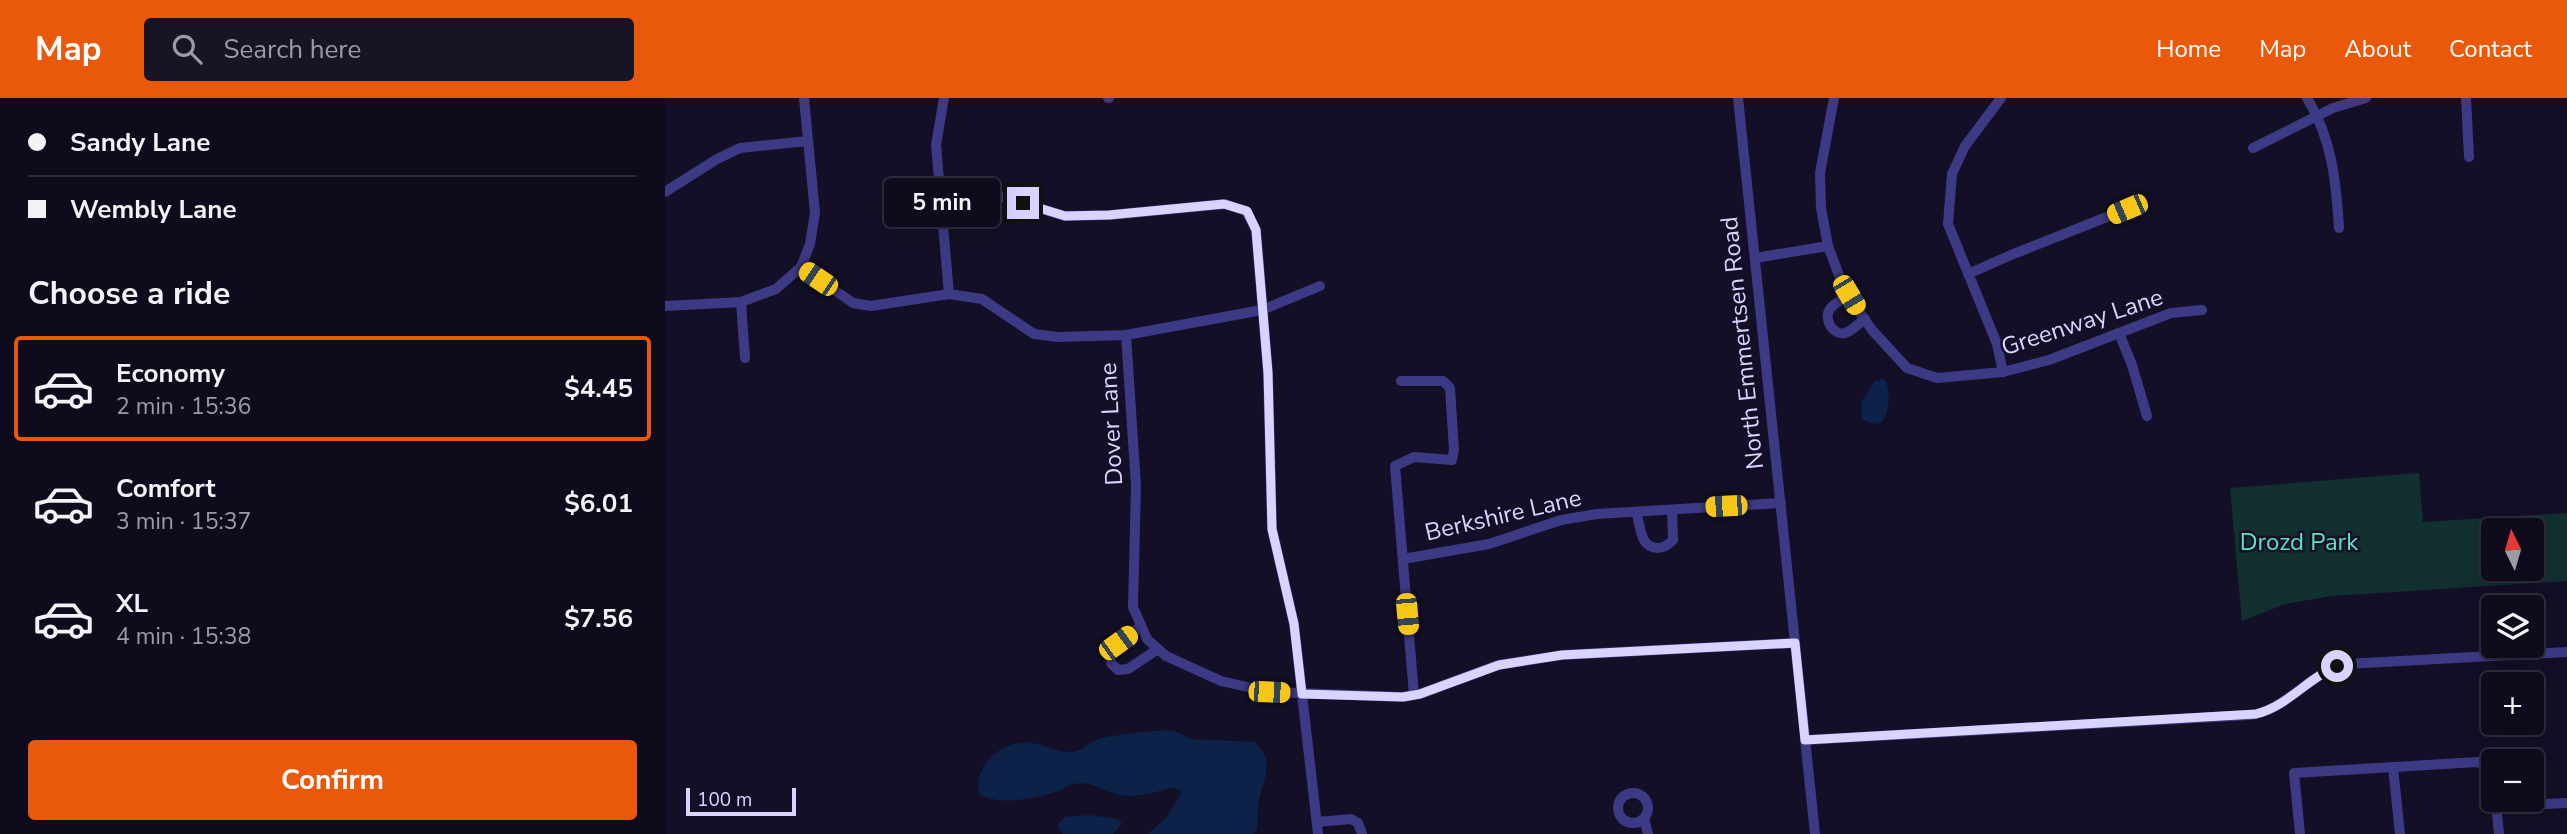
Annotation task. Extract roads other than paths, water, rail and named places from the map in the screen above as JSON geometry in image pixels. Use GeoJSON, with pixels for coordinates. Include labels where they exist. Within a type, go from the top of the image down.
{"type":"FeatureCollection","features":[{"type":"Feature","properties":{"kind":"street"},"geometry":{"type":"LineString","coordinates":[[665,306],[741,302],[776,289],[801,267],[810,244],[815,214],[804,98]]}},
{"type":"Feature","properties":{"kind":"street"},"geometry":{"type":"LineString","coordinates":[[944,98],[936,145],[949,294]]}},
{"type":"Feature","properties":{"kind":"street","name":"North Emmertsen Road"},"geometry":{"type":"LineString","coordinates":[[1738,98],[1815,834]]}},
{"type":"Feature","properties":{"kind":"street"},"geometry":{"type":"LineString","coordinates":[[1834,98],[1820,173],[1821,208],[1828,246],[1849,295],[1865,319],[1845,333],[1837,332],[1828,321],[1828,313],[1831,307],[1849,295]]}},
{"type":"Feature","properties":{"kind":"street"},"geometry":{"type":"LineString","coordinates":[[2001,98],[1965,146],[1952,174],[1948,224],[1997,344],[2003,372]]}},
{"type":"Feature","properties":{"kind":"street"},"geometry":{"type":"LineString","coordinates":[[2307,98],[2317,116],[2333,163],[2339,228]]}},
{"type":"Feature","properties":{"kind":"street"},"geometry":{"type":"LineString","coordinates":[[2253,148],[2346,103],[2365,98]]}},
{"type":"Feature","properties":{"kind":"street"},"geometry":{"type":"LineString","coordinates":[[2466,98],[2469,157]]}},
{"type":"Feature","properties":{"kind":"street"},"geometry":{"type":"LineString","coordinates":[[665,192],[717,159],[740,148],[808,141]]}},
{"type":"Feature","properties":{"kind":"street"},"geometry":{"type":"LineString","coordinates":[[939,186],[976,189],[1065,216],[1109,215],[1224,204],[1247,211],[1256,230],[1268,373],[1272,529],[1294,624],[1317,828],[1350,820],[1358,823],[1362,834]]}},
{"type":"Feature","properties":{"kind":"street"},"geometry":{"type":"LineString","coordinates":[[1968,274],[2011,254],[2127,209]]}},
{"type":"Feature","properties":{"kind":"street"},"geometry":{"type":"LineString","coordinates":[[1755,258],[1828,246]]}},
{"type":"Feature","properties":{"kind":"street"},"geometry":{"type":"LineString","coordinates":[[801,267],[853,303],[871,306],[949,294],[982,299],[1034,334],[1058,337],[1126,335],[1262,310],[1320,286]]}},
{"type":"Feature","properties":{"kind":"street"},"geometry":{"type":"LineString","coordinates":[[741,302],[745,358]]}},
{"type":"Feature","properties":{"kind":"street","name":"Greenway Lane"},"geometry":{"type":"LineString","coordinates":[[1865,319],[1907,368],[1933,377],[2003,372],[2049,360],[2171,313],[2203,310]]}},
{"type":"Feature","properties":{"kind":"street"},"geometry":{"type":"LineString","coordinates":[[2119,333],[2147,416]]}},
{"type":"Feature","properties":{"kind":"street","name":"Dover Lane"},"geometry":{"type":"LineString","coordinates":[[1126,335],[1136,486],[1133,607],[1142,626]]}},
{"type":"Feature","properties":{"kind":"street"},"geometry":{"type":"LineString","coordinates":[[1401,381],[1443,381],[1450,388],[1454,450],[1452,460],[1414,457],[1395,466],[1414,695]]}},
{"type":"Feature","properties":{"kind":"street","name":"Berkshire Lane"},"geometry":{"type":"LineString","coordinates":[[1403,559],[1489,544],[1561,520],[1597,514],[1781,503]]}},
{"type":"Feature","properties":{"kind":"street"},"geometry":{"type":"LineString","coordinates":[[1636,512],[1641,525],[1641,537],[1647,545],[1657,548],[1668,545],[1673,540],[1672,510]]}},
{"type":"Feature","properties":{"kind":"street"},"geometry":{"type":"LineString","coordinates":[[1158,649],[1128,669],[1118,670],[1111,663],[1110,653],[1118,643],[1142,626],[1147,639],[1166,656],[1221,681],[1269,692],[1403,697],[1499,665],[1562,655],[1795,643]]}},
{"type":"Feature","properties":{"kind":"street"},"geometry":{"type":"LineString","coordinates":[[1805,740],[2250,715],[2273,708],[2325,672],[2346,664],[2567,652]]}},
{"type":"Feature","properties":{"kind":"street"},"geometry":{"type":"LineString","coordinates":[[2300,834],[2294,773],[2481,764]]}},
{"type":"Feature","properties":{"kind":"street"},"geometry":{"type":"LineString","coordinates":[[2393,767],[2400,834]]}},
{"type":"Feature","properties":{"kind":"street"},"geometry":{"type":"LineString","coordinates":[[2544,803],[2567,803]]}},
{"type":"Feature","properties":{"kind":"street"},"geometry":{"type":"LineString","coordinates":[[2497,812],[2499,834]]}},
{"type":"Feature","properties":{"kind":"street"},"geometry":{"type":"LineString","coordinates":[[1644,818],[1648,834]]}},
{"type":"Feature","properties":{"kind":"water"},"geometry":{"type":"Polygon","coordinates":[[[1875,381],[1886,381],[1888,408],[1881,423],[1873,424],[1862,419],[1861,403],[1875,381]]]}},
{"type":"Feature","properties":{"kind":"water"},"geometry":{"type":"Polygon","coordinates":[[[1166,730],[1178,732],[1190,739],[1255,742],[1267,764],[1258,804],[1257,829],[1253,834],[1148,834],[1166,818],[1182,792],[1173,787],[1127,796],[1081,783],[1039,796],[1008,801],[979,794],[978,782],[987,762],[1003,748],[1014,744],[1037,744],[1073,752],[1102,738],[1166,730]]]}},
{"type":"Feature","properties":{"kind":"water"},"geometry":{"type":"Polygon","coordinates":[[[1089,815],[1117,819],[1122,823],[1113,834],[1063,834],[1058,826],[1065,817],[1089,815]]]}},
{"type":"Feature","properties":{"kind":"park label","name":"Drozd Park"},"geometry":{"type":"Point","coordinates":[2299,542]}}]}
